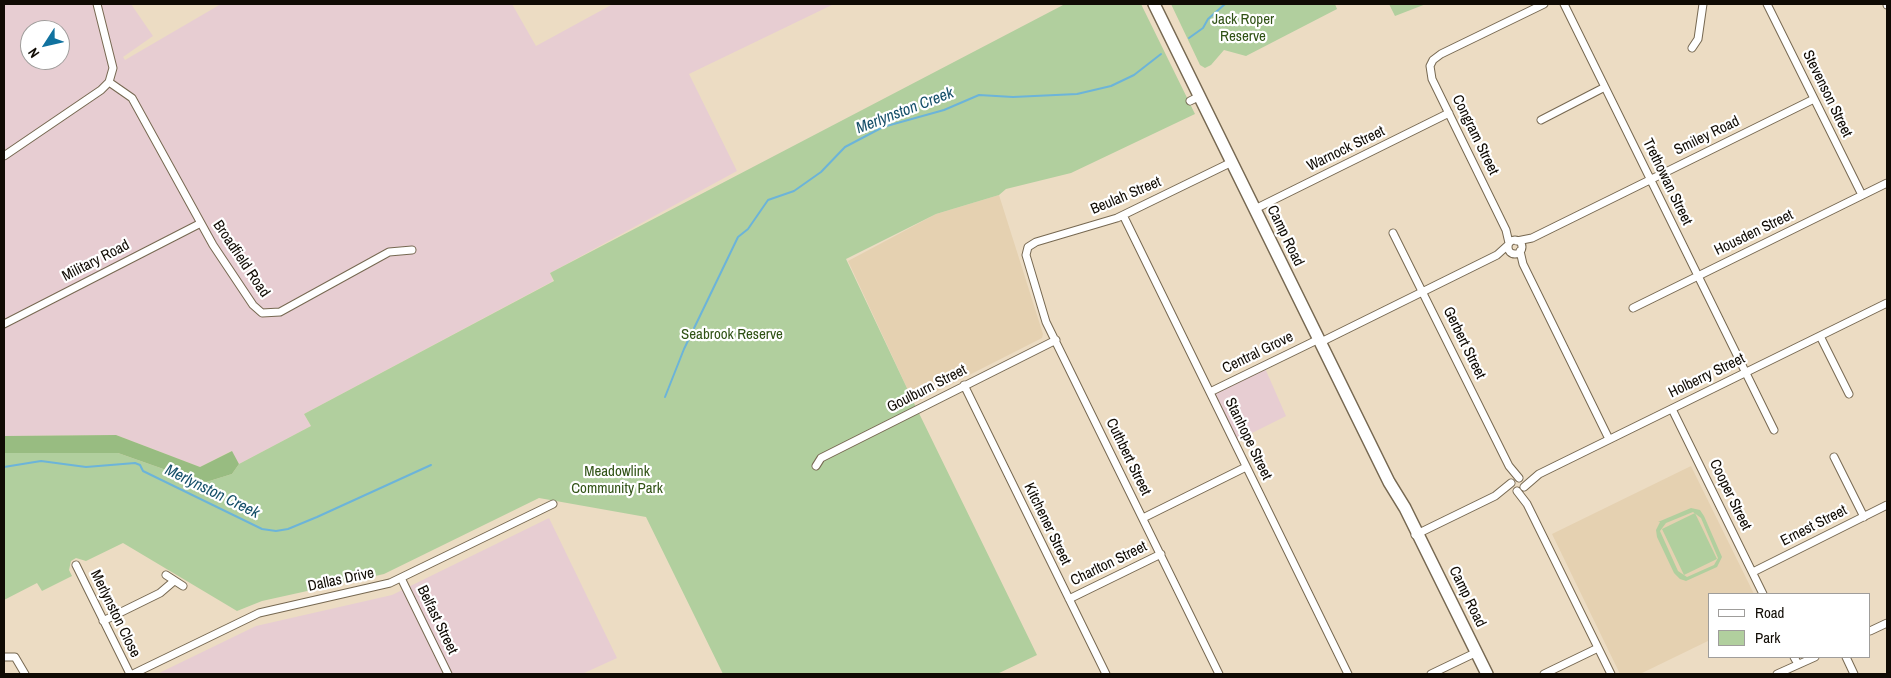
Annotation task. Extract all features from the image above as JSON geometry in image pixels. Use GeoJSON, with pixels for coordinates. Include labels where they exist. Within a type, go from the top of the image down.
{"type":"FeatureCollection","features":[{"type":"Feature","properties":{"kind":"main road","name":"Camp Road"},"geometry":{"type":"LineString","coordinates":[[1154,4],[1195,98],[1232,162],[1474,653],[1487,674]]}},
{"type":"Feature","properties":{"kind":"main road","name":"Camp Road"},"geometry":{"type":"LineString","coordinates":[[1474,653],[1480,674]]}},
{"type":"Feature","properties":{"kind":"street"},"geometry":{"type":"LineString","coordinates":[[4,156],[110,82],[113,68],[97,4]]}},
{"type":"Feature","properties":{"kind":"street","name":"Congram Street"},"geometry":{"type":"LineString","coordinates":[[1513,242],[1430,74],[1431,63],[1441,54],[1544,4]]}},
{"type":"Feature","properties":{"kind":"street","name":"Trethowan Street"},"geometry":{"type":"LineString","coordinates":[[1564,4],[1774,430]]}},
{"type":"Feature","properties":{"kind":"street"},"geometry":{"type":"LineString","coordinates":[[1692,48],[1698,39],[1703,4]]}},
{"type":"Feature","properties":{"kind":"street","name":"Stevenson Street"},"geometry":{"type":"LineString","coordinates":[[1767,4],[1862,195]]}},
{"type":"Feature","properties":{"kind":"street","name":"Broadfield Road"},"geometry":{"type":"LineString","coordinates":[[110,82],[132,98],[201,224],[253,304],[262,313],[280,312],[389,252],[412,250]]}},
{"type":"Feature","properties":{"kind":"street"},"geometry":{"type":"LineString","coordinates":[[1541,120],[1606,87]]}},
{"type":"Feature","properties":{"kind":"street","name":"Smiley Road"},"geometry":{"type":"LineString","coordinates":[[1513,242],[1532,238],[1814,99]]}},
{"type":"Feature","properties":{"kind":"street","name":"Warnock Street"},"geometry":{"type":"LineString","coordinates":[[1255,209],[1449,113]]}},
{"type":"Feature","properties":{"kind":"street","name":"Beulah Street"},"geometry":{"type":"LineString","coordinates":[[1028,247],[1041,240],[1123,215],[1232,162]]}},
{"type":"Feature","properties":{"kind":"street","name":"Housden Street"},"geometry":{"type":"LineString","coordinates":[[1633,308],[1887,183]]}},
{"type":"Feature","properties":{"kind":"street","name":"Stanhope Street"},"geometry":{"type":"LineString","coordinates":[[1123,215],[1348,674]]}},
{"type":"Feature","properties":{"kind":"street","name":"Military Road"},"geometry":{"type":"LineString","coordinates":[[4,324],[201,224]]}},
{"type":"Feature","properties":{"kind":"street","name":"Gerbert Street"},"geometry":{"type":"LineString","coordinates":[[1393,233],[1515,480]]}},
{"type":"Feature","properties":{"kind":"street","name":"Smiley Road"},"geometry":{"type":"LineString","coordinates":[[1517,252],[1532,238]]}},
{"type":"Feature","properties":{"kind":"street"},"geometry":{"type":"LineString","coordinates":[[1320,340],[1497,255],[1513,242]]}},
{"type":"Feature","properties":{"kind":"street"},"geometry":{"type":"LineString","coordinates":[[1513,242],[1508,249],[1517,252]]}},
{"type":"Feature","properties":{"kind":"street"},"geometry":{"type":"LineString","coordinates":[[1513,242],[1609,439]]}},
{"type":"Feature","properties":{"kind":"street","name":"Cuthbert Street"},"geometry":{"type":"LineString","coordinates":[[1028,247],[1028,260],[1041,306],[1056,340],[1219,674]]}},
{"type":"Feature","properties":{"kind":"street"},"geometry":{"type":"LineString","coordinates":[[1497,255],[1517,252]]}},
{"type":"Feature","properties":{"kind":"street","name":"Holberry Street"},"geometry":{"type":"LineString","coordinates":[[1416,535],[1495,496],[1515,480],[1539,474],[1887,303]]}},
{"type":"Feature","properties":{"kind":"street"},"geometry":{"type":"LineString","coordinates":[[1820,336],[1849,394]]}},
{"type":"Feature","properties":{"kind":"street","name":"Goulburn Street"},"geometry":{"type":"LineString","coordinates":[[816,466],[820,458],[1056,340]]}},
{"type":"Feature","properties":{"kind":"street","name":"Central Grove"},"geometry":{"type":"LineString","coordinates":[[1210,392],[1320,340]]}},
{"type":"Feature","properties":{"kind":"street","name":"Kitchener Street"},"geometry":{"type":"LineString","coordinates":[[964,385],[1106,674]]}},
{"type":"Feature","properties":{"kind":"street","name":"Cooper Street"},"geometry":{"type":"LineString","coordinates":[[1672,409],[1762,593]]}},
{"type":"Feature","properties":{"kind":"street"},"geometry":{"type":"LineString","coordinates":[[1834,457],[1864,517]]}},
{"type":"Feature","properties":{"kind":"street"},"geometry":{"type":"LineString","coordinates":[[1143,518],[1246,467]]}},
{"type":"Feature","properties":{"kind":"street","name":"Holberry Street"},"geometry":{"type":"LineString","coordinates":[[1495,496],[1520,490],[1539,474]]}},
{"type":"Feature","properties":{"kind":"street"},"geometry":{"type":"LineString","coordinates":[[1515,480],[1524,483],[1520,490]]}},
{"type":"Feature","properties":{"kind":"street"},"geometry":{"type":"LineString","coordinates":[[1515,480],[1611,674]]}},
{"type":"Feature","properties":{"kind":"street","name":"Dallas Drive"},"geometry":{"type":"LineString","coordinates":[[131,674],[259,613],[381,586],[401,578],[553,504]]}},
{"type":"Feature","properties":{"kind":"street","name":"Ernest Street"},"geometry":{"type":"LineString","coordinates":[[1752,572],[1887,505]]}},
{"type":"Feature","properties":{"kind":"street","name":"Charlton Street"},"geometry":{"type":"LineString","coordinates":[[1069,599],[1160,554]]}},
{"type":"Feature","properties":{"kind":"street","name":"Merlynston Close"},"geometry":{"type":"LineString","coordinates":[[76,565],[131,674]]}},
{"type":"Feature","properties":{"kind":"street"},"geometry":{"type":"LineString","coordinates":[[166,575],[183,586]]}},
{"type":"Feature","properties":{"kind":"street","name":"Belfast Street"},"geometry":{"type":"LineString","coordinates":[[401,578],[448,674]]}},
{"type":"Feature","properties":{"kind":"street"},"geometry":{"type":"LineString","coordinates":[[103,621],[160,593],[174,581]]}},
{"type":"Feature","properties":{"kind":"street"},"geometry":{"type":"LineString","coordinates":[[1871,631],[1887,623]]}},
{"type":"Feature","properties":{"kind":"street"},"geometry":{"type":"LineString","coordinates":[[1544,674],[1598,648]]}},
{"type":"Feature","properties":{"kind":"street"},"geometry":{"type":"LineString","coordinates":[[1431,674],[1474,653]]}},
{"type":"Feature","properties":{"kind":"street"},"geometry":{"type":"LineString","coordinates":[[4,657],[15,657],[25,674]]}},
{"type":"Feature","properties":{"kind":"street"},"geometry":{"type":"LineString","coordinates":[[1795,658],[1798,664]]}},
{"type":"Feature","properties":{"kind":"street"},"geometry":{"type":"LineString","coordinates":[[1777,674],[1813,658]]}},
{"type":"Feature","properties":{"kind":"street"},"geometry":{"type":"LineString","coordinates":[[1846,658],[1854,674]]}},
{"type":"Feature","properties":{"kind":"shaded area"},"geometry":{"type":"Polygon","coordinates":[[[4,4],[131,4],[153,36],[123,57],[125,60],[221,4],[512,4],[536,46],[613,4],[834,4],[689,74],[737,171],[550,273],[553,281],[304,414],[311,426],[239,464],[231,451],[200,467],[116,435],[4,436],[4,4]]]}},
{"type":"Feature","properties":{"kind":"shaded area"},"geometry":{"type":"Polygon","coordinates":[[[999,195],[1043,334],[1042,338],[914,403],[848,261],[936,214],[999,195]]]}},
{"type":"Feature","properties":{"kind":"shaded area"},"geometry":{"type":"Polygon","coordinates":[[[1264,366],[1286,416],[1234,442],[1210,392],[1264,366]]]}},
{"type":"Feature","properties":{"kind":"shaded area"},"geometry":{"type":"Polygon","coordinates":[[[1691,466],[1754,593],[1708,593],[1708,641],[1640,674],[1620,674],[1552,534],[1691,466]]]}},
{"type":"Feature","properties":{"kind":"shaded area"},"geometry":{"type":"Polygon","coordinates":[[[549,518],[617,658],[582,674],[157,674],[256,626],[392,595],[549,518]]]}},
{"type":"Feature","properties":{"kind":"green space","name":"Seabrook Reserve"},"geometry":{"type":"Polygon","coordinates":[[[1065,4],[1141,4],[1195,114],[1071,173],[1006,189],[999,195],[936,214],[846,259],[1037,655],[997,674],[723,674],[646,517],[539,498],[384,574],[262,601],[237,611],[123,543],[86,561],[76,558],[71,561],[69,570],[72,576],[42,591],[37,583],[4,600],[4,453],[118,453],[203,483],[232,474],[239,464],[311,426],[304,414],[554,281],[550,273],[1065,4]]]}},
{"type":"Feature","properties":{"kind":"green space","name":"Jack Roper Reserve"},"geometry":{"type":"Polygon","coordinates":[[[1171,4],[1335,4],[1337,9],[1246,56],[1224,50],[1211,65],[1205,68],[1200,65],[1171,4]]]}},
{"type":"Feature","properties":{"kind":"green space"},"geometry":{"type":"Polygon","coordinates":[[[1389,4],[1426,4],[1395,16],[1389,4]]]}},
{"type":"Feature","properties":{"kind":"green space"},"geometry":{"type":"Polygon","coordinates":[[[116,435],[200,467],[232,451],[239,464],[232,474],[203,483],[118,453],[4,453],[4,436],[116,435]]]}},
{"type":"Feature","properties":{"kind":"green space"},"geometry":{"type":"Polygon","coordinates":[[[1691,508],[1700,510],[1722,557],[1717,567],[1686,581],[1680,579],[1674,573],[1657,537],[1656,530],[1660,522],[1658,522],[1691,508]],[[1693,512],[1666,523],[1660,531],[1678,571],[1687,577],[1714,565],[1718,558],[1701,518],[1693,512]]]}},
{"type":"Feature","properties":{"kind":"green space"},"geometry":{"type":"Polygon","coordinates":[[[1695,513],[1717,559],[1684,575],[1662,529],[1695,513]]]}},
{"type":"Feature","properties":{"kind":"waterway","name":"Merlynston Creek"},"geometry":{"type":"LineString","coordinates":[[1189,38],[1203,28],[1208,19],[1225,4]]}},
{"type":"Feature","properties":{"kind":"waterway","name":"Merlynston Creek"},"geometry":{"type":"LineString","coordinates":[[665,397],[684,349],[738,237],[748,229],[768,200],[794,191],[821,172],[845,147],[883,127],[944,110],[979,95],[1013,97],[1077,94],[1111,86],[1134,75],[1161,54]]}},
{"type":"Feature","properties":{"kind":"waterway","name":"Merlynston Creek"},"geometry":{"type":"LineString","coordinates":[[4,467],[41,461],[86,467],[135,463],[140,465],[143,471],[262,529],[276,531],[288,529],[317,517],[431,465]]}},
{"type":"Feature","properties":{"kind":"park label","name":"Meadowlink Community Park"},"geometry":{"type":"Point","coordinates":[617,480]}}]}
